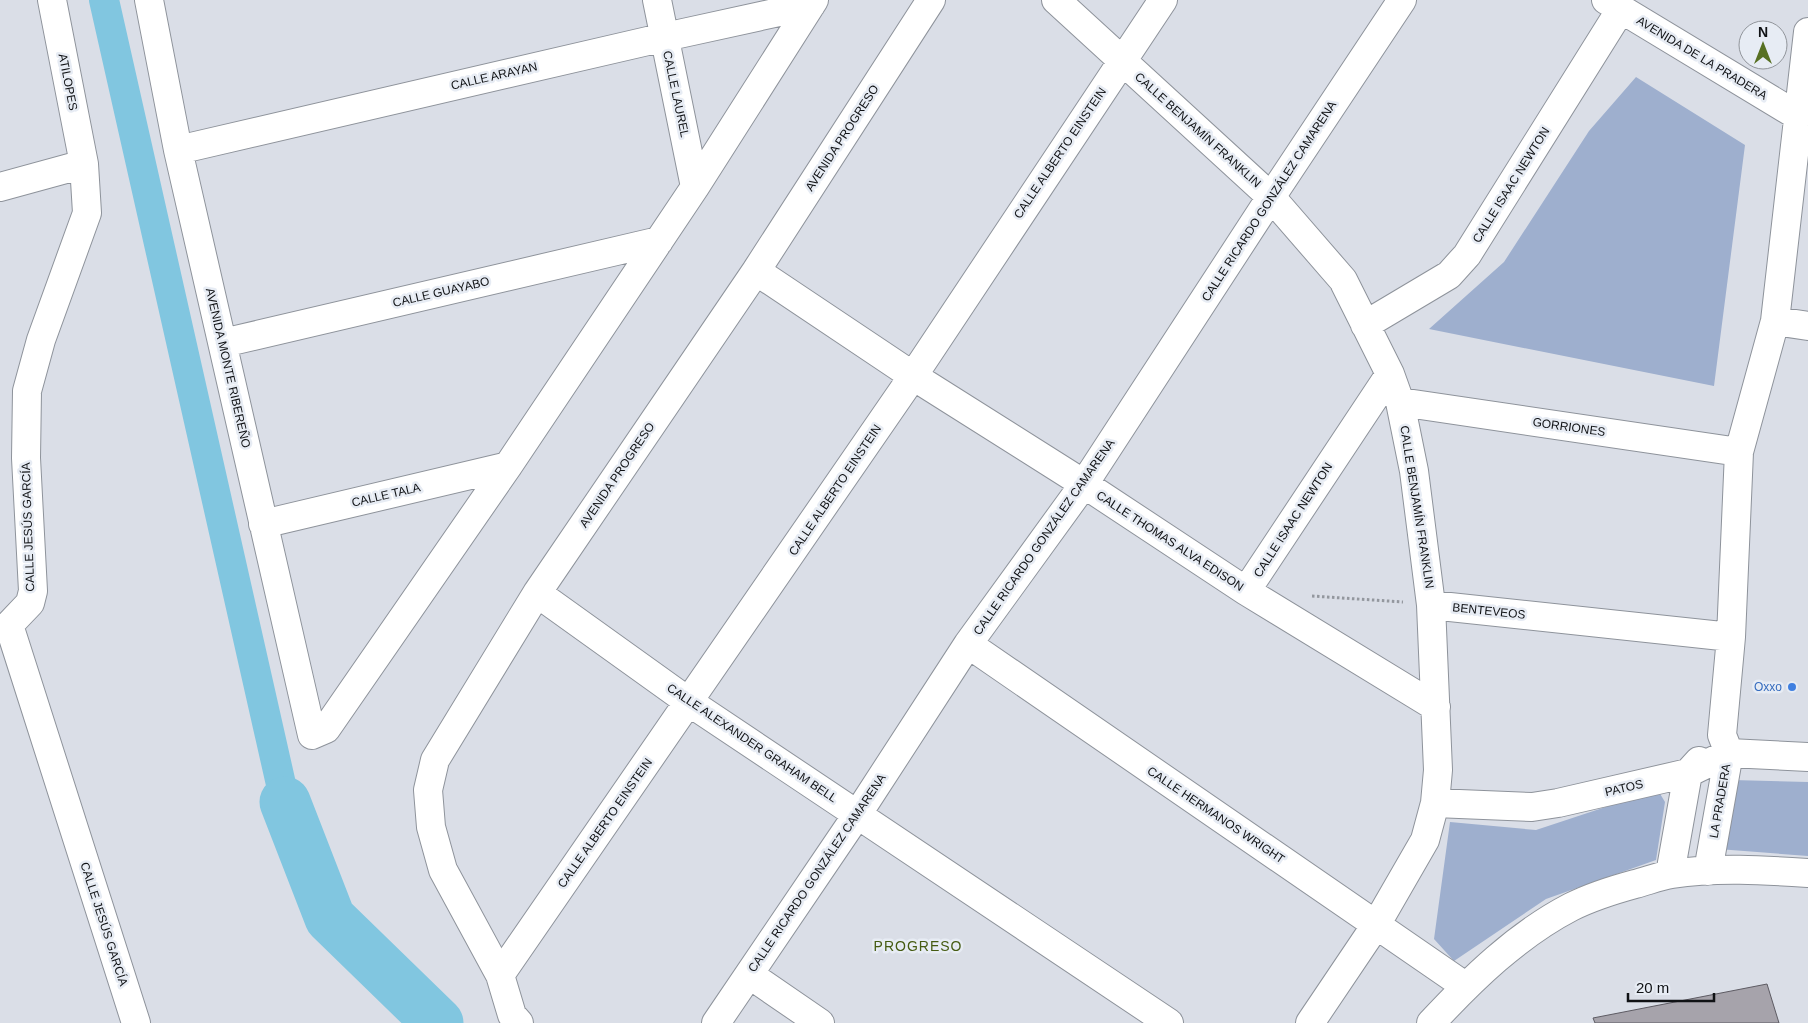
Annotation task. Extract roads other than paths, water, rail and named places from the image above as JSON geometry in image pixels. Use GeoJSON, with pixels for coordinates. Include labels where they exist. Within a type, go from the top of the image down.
{"type":"FeatureCollection","features":[{"type":"Feature","properties":{"kind":"street","name":"ATILOPES"},"geometry":{"type":"LineString","coordinates":[[52,0],[84,164]]}},
{"type":"Feature","properties":{"kind":"street","name":"AVENIDA MONTE RIBEREÑO"},"geometry":{"type":"LineString","coordinates":[[149,0],[178,150],[312,736],[326,729],[508,466]]}},
{"type":"Feature","properties":{"kind":"street","name":"CALLE LAUREL"},"geometry":{"type":"LineString","coordinates":[[657,0],[695,187]]}},
{"type":"Feature","properties":{"kind":"street","name":"AVENIDA PROGRESO"},"geometry":{"type":"LineString","coordinates":[[519,1023],[512,1015],[500,975],[443,870],[432,826],[428,790],[435,760],[537,593],[756,271],[931,0]]}},
{"type":"Feature","properties":{"kind":"street","name":"CALLE BENJAMÍN FRANKLIN"},"geometry":{"type":"LineString","coordinates":[[1056,0],[1271,196],[1343,280],[1390,374],[1400,402],[1414,471],[1431,604],[1438,770],[1435,803],[1425,840],[1376,925],[1310,1023]]}},
{"type":"Feature","properties":{"kind":"street","name":"CALLE ALBERTO EINSTEIN"},"geometry":{"type":"LineString","coordinates":[[500,975],[913,376],[1163,0]]}},
{"type":"Feature","properties":{"kind":"street","name":"CALLE RICARDO GONZÁLEZ CAMARENA"},"geometry":{"type":"LineString","coordinates":[[716,1023],[857,815],[968,644],[1084,484],[1271,196],[1402,0]]}},
{"type":"Feature","properties":{"kind":"street"},"geometry":{"type":"LineString","coordinates":[[508,466],[695,187],[813,2]]}},
{"type":"Feature","properties":{"kind":"street","name":"CALLE ARAYAN"},"geometry":{"type":"LineString","coordinates":[[178,150],[813,2]]}},
{"type":"Feature","properties":{"kind":"street","name":"AVENIDA DE LA PRADERA"},"geometry":{"type":"LineString","coordinates":[[1614,4],[1798,116]]}},
{"type":"Feature","properties":{"kind":"street","name":"CALLE ISAAC NEWTON"},"geometry":{"type":"LineString","coordinates":[[1365,325],[1449,275],[1467,255],[1614,4]]}},
{"type":"Feature","properties":{"kind":"street"},"geometry":{"type":"LineString","coordinates":[[1808,32],[1775,321],[1739,452],[1726,744],[1808,757]]}},
{"type":"Feature","properties":{"kind":"street"},"geometry":{"type":"LineString","coordinates":[[0,187],[84,164]]}},
{"type":"Feature","properties":{"kind":"street","name":"CALLE JESÚS GARCÍA"},"geometry":{"type":"LineString","coordinates":[[84,164],[86,213],[40,340],[27,391],[26,458],[33,591],[30,603],[5,628],[136,1023]]}},
{"type":"Feature","properties":{"kind":"street","name":"CALLE GUAYABO"},"geometry":{"type":"LineString","coordinates":[[223,343],[659,241]]}},
{"type":"Feature","properties":{"kind":"street","name":"CALLE THOMAS ALVA EDISON"},"geometry":{"type":"LineString","coordinates":[[756,271],[913,376],[1084,484],[1246,591],[1436,707]]}},
{"type":"Feature","properties":{"kind":"street"},"geometry":{"type":"LineString","coordinates":[[1775,321],[1808,326]]}},
{"type":"Feature","properties":{"kind":"street","name":"CALLE ISAAC NEWTON"},"geometry":{"type":"LineString","coordinates":[[1246,591],[1390,374]]}},
{"type":"Feature","properties":{"kind":"street","name":"GORRIONES"},"geometry":{"type":"LineString","coordinates":[[1400,402],[1739,452]]}},
{"type":"Feature","properties":{"kind":"street","name":"CALLE TALA"},"geometry":{"type":"LineString","coordinates":[[263,524],[508,466]]}},
{"type":"Feature","properties":{"kind":"street","name":"CALLE ALEXANDER GRAHAM BELL"},"geometry":{"type":"LineString","coordinates":[[537,593],[689,702],[1169,1023]]}},
{"type":"Feature","properties":{"kind":"street","name":"BENTEVEOS"},"geometry":{"type":"LineString","coordinates":[[1431,604],[1731,637]]}},
{"type":"Feature","properties":{"kind":"street","name":"CALLE HERMANOS WRIGHT"},"geometry":{"type":"LineString","coordinates":[[968,644],[1465,986]]}},
{"type":"Feature","properties":{"kind":"street","name":"LA PRADERA"},"geometry":{"type":"LineString","coordinates":[[1688,773],[1726,744]]}},
{"type":"Feature","properties":{"kind":"street","name":"LA PRADERA"},"geometry":{"type":"LineString","coordinates":[[1708,871],[1726,744]]}},
{"type":"Feature","properties":{"kind":"street"},"geometry":{"type":"LineString","coordinates":[[1670,874],[1688,773]]}},
{"type":"Feature","properties":{"kind":"street","name":"PATOS"},"geometry":{"type":"LineString","coordinates":[[1435,803],[1532,807],[1558,803],[1688,773]]}},
{"type":"Feature","properties":{"kind":"street"},"geometry":{"type":"LineString","coordinates":[[1431,1023],[1465,986],[1537,927],[1571,907],[1608,892],[1670,874],[1770,870],[1808,873]]}},
{"type":"Feature","properties":{"kind":"street"},"geometry":{"type":"LineString","coordinates":[[750,974],[820,1023]]}},
{"type":"Feature","properties":{"kind":"waterway"},"geometry":{"type":"LineString","coordinates":[[104,0],[285,802]]}},
{"type":"Feature","properties":{"kind":"waterway"},"geometry":{"type":"LineString","coordinates":[[285,802],[330,918],[438,1023]]}},
{"type":"Feature","properties":{"kind":"place","name":"Oxxo"},"geometry":{"type":"Point","coordinates":[1792,687]}},
{"type":"Feature","properties":{"kind":"district","name":"PROGRESO"},"geometry":{"type":"Point","coordinates":[918,946]}}]}
